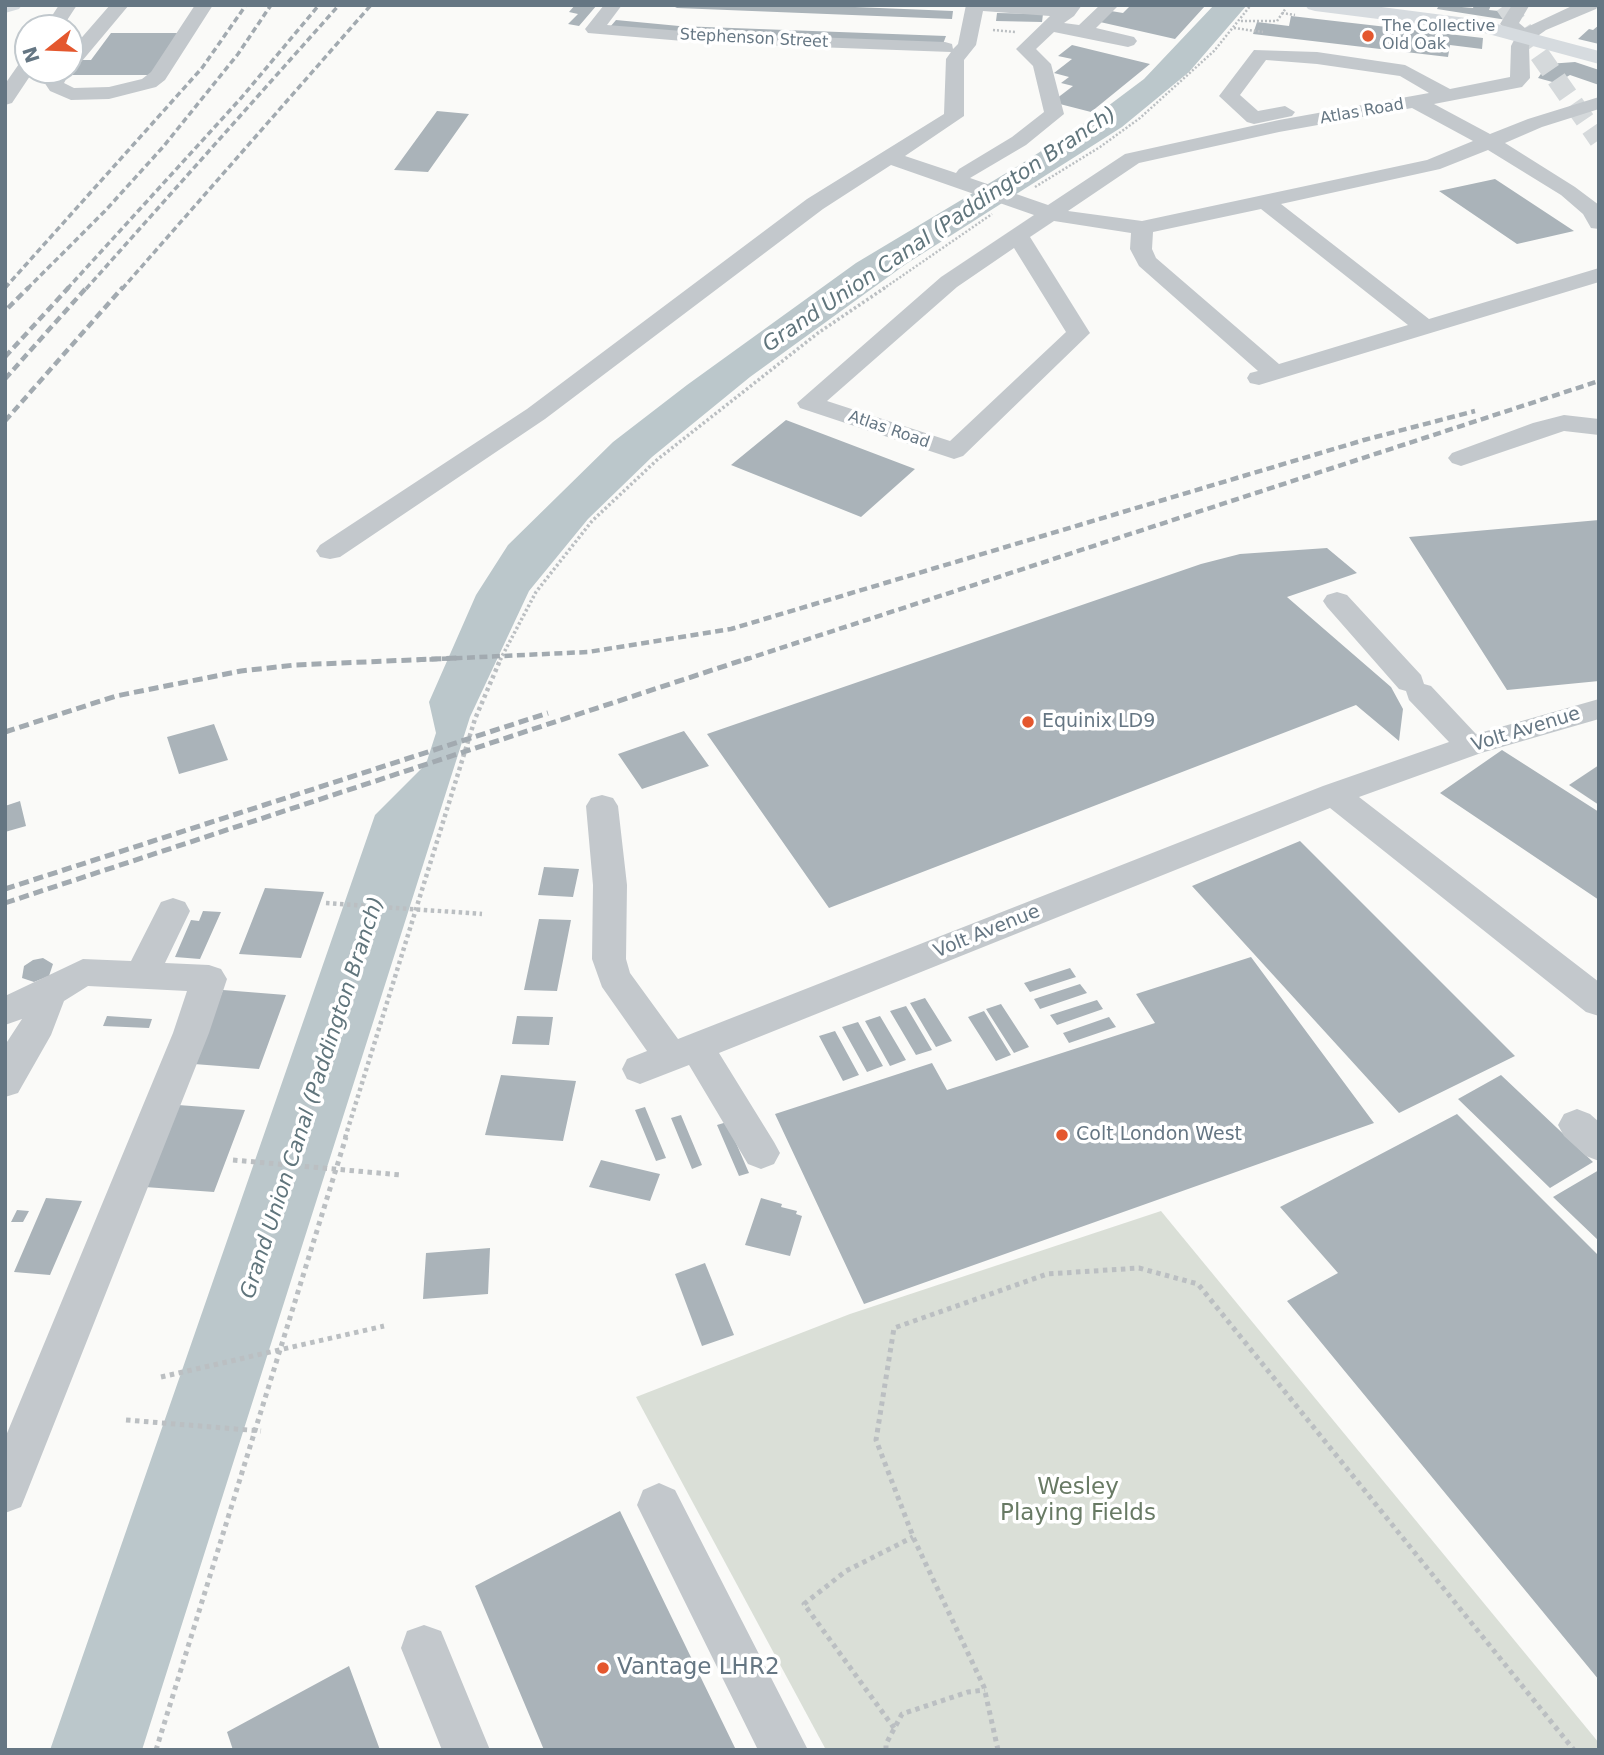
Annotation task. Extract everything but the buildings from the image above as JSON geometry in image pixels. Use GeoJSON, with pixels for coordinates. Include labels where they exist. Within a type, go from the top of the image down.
{"type":"FeatureCollection","features":[{"type":"Feature","properties":{"kind":"main road"},"geometry":{"type":"LineString","coordinates":[[5,7],[12,5]]}},
{"type":"Feature","properties":{"kind":"main road"},"geometry":{"type":"LineString","coordinates":[[1315,5],[1368,8],[1482,26],[1599,58]]}},
{"type":"Feature","properties":{"kind":"street"},"geometry":{"type":"LineString","coordinates":[[84,47],[120,5]]}},
{"type":"Feature","properties":{"kind":"street"},"geometry":{"type":"LineString","coordinates":[[55,84],[71,94],[109,93],[149,83],[158,76],[204,5]]}},
{"type":"Feature","properties":{"kind":"street","name":"Stephenson Street"},"geometry":{"type":"LineString","coordinates":[[613,5],[594,29],[950,53]]}},
{"type":"Feature","properties":{"kind":"street"},"geometry":{"type":"LineString","coordinates":[[1083,31],[1110,5]]}},
{"type":"Feature","properties":{"kind":"street"},"geometry":{"type":"LineString","coordinates":[[330,551],[536,414],[815,204],[954,116],[950,53],[967,45],[970,28],[982,6],[1071,9]]}},
{"type":"Feature","properties":{"kind":"street"},"geometry":{"type":"LineString","coordinates":[[1520,6],[1509,24],[1525,37],[1540,26],[1584,7]]}},
{"type":"Feature","properties":{"kind":"street"},"geometry":{"type":"LineString","coordinates":[[957,176],[1019,141],[1054,114],[1042,64],[1025,49],[1071,9]]}},
{"type":"Feature","properties":{"kind":"street"},"geometry":{"type":"LineString","coordinates":[[1046,30],[1083,31],[1128,41]]}},
{"type":"Feature","properties":{"kind":"street","name":"Atlas Road"},"geometry":{"type":"LineString","coordinates":[[1018,236],[1078,333],[954,451],[809,403],[949,282],[1018,236],[1045,212],[1132,158],[1145,153],[1515,83],[1520,78],[1520,46],[1525,37]]}},
{"type":"Feature","properties":{"kind":"street"},"geometry":{"type":"LineString","coordinates":[[1432,98],[1412,90],[1254,118],[1229,96],[1261,54],[1317,58],[1405,71],[1432,98],[1491,142],[1568,191],[1591,210],[1599,223]]}},
{"type":"Feature","properties":{"kind":"street"},"geometry":{"type":"LineString","coordinates":[[5,99],[15,84]]}},
{"type":"Feature","properties":{"kind":"street"},"geometry":{"type":"LineString","coordinates":[[889,157],[957,176],[1045,212],[1080,220],[1142,228],[1433,165],[1535,122],[1599,103]]}},
{"type":"Feature","properties":{"kind":"street"},"geometry":{"type":"LineString","coordinates":[[1264,201],[1426,328]]}},
{"type":"Feature","properties":{"kind":"street"},"geometry":{"type":"LineString","coordinates":[[1142,228],[1141,249],[1147,261],[1267,375],[1599,275]]}},
{"type":"Feature","properties":{"kind":"street"},"geometry":{"type":"LineString","coordinates":[[1380,342],[1468,338],[1599,295]]}},
{"type":"Feature","properties":{"kind":"street"},"geometry":{"type":"LineString","coordinates":[[1461,458],[1542,428],[1564,423],[1599,427]]}},
{"type":"Feature","properties":{"kind":"street"},"geometry":{"type":"LineString","coordinates":[[1337,601],[1470,746]]}},
{"type":"Feature","properties":{"kind":"street","name":"Volt Avenue"},"geometry":{"type":"LineString","coordinates":[[669,1057],[1335,794],[1470,746],[1599,709]]}},
{"type":"Feature","properties":{"kind":"street"},"geometry":{"type":"LineString","coordinates":[[1335,794],[1599,1002]]}},
{"type":"Feature","properties":{"kind":"street"},"geometry":{"type":"LineString","coordinates":[[602,806],[611,885],[609,959],[614,977],[657,1035],[669,1057],[717,1084],[761,1153]]}},
{"type":"Feature","properties":{"kind":"street"},"geometry":{"type":"LineString","coordinates":[[142,975],[173,911]]}},
{"type":"Feature","properties":{"kind":"street"},"geometry":{"type":"LineString","coordinates":[[5,1011],[48,993],[83,972],[209,979],[191,1033],[5,1492]]}},
{"type":"Feature","properties":{"kind":"street"},"geometry":{"type":"LineString","coordinates":[[5,1082],[19,1054],[33,1035],[48,993]]}},
{"type":"Feature","properties":{"kind":"street"},"geometry":{"type":"LineString","coordinates":[[660,1505],[784,1750]]}},
{"type":"Feature","properties":{"kind":"street"},"geometry":{"type":"LineString","coordinates":[[424,1648],[466,1750]]}},
{"type":"Feature","properties":{"kind":"path"},"geometry":{"type":"LineString","coordinates":[[1031,189],[1140,118],[1193,72],[1240,21],[1251,5]]}},
{"type":"Feature","properties":{"kind":"path"},"geometry":{"type":"LineString","coordinates":[[1240,21],[1277,21],[1286,8]]}},
{"type":"Feature","properties":{"kind":"path"},"geometry":{"type":"LineString","coordinates":[[970,28],[1046,30]]}},
{"type":"Feature","properties":{"kind":"path"},"geometry":{"type":"LineString","coordinates":[[1233,28],[1263,32]]}},
{"type":"Feature","properties":{"kind":"path"},"geometry":{"type":"LineString","coordinates":[[156,1750],[475,719],[507,643],[536,592],[592,521],[658,458],[818,333],[998,210]]}},
{"type":"Feature","properties":{"kind":"path"},"geometry":{"type":"LineString","coordinates":[[326,903],[482,914]]}},
{"type":"Feature","properties":{"kind":"path"},"geometry":{"type":"LineString","coordinates":[[233,1160],[401,1175]]}},
{"type":"Feature","properties":{"kind":"path"},"geometry":{"type":"LineString","coordinates":[[998,1750],[985,1690],[913,1537],[876,1440],[894,1328],[1047,1274],[1139,1268],[1198,1284],[1574,1750]]}},
{"type":"Feature","properties":{"kind":"path"},"geometry":{"type":"LineString","coordinates":[[161,1377],[384,1326]]}},
{"type":"Feature","properties":{"kind":"path"},"geometry":{"type":"LineString","coordinates":[[126,1420],[261,1431]]}},
{"type":"Feature","properties":{"kind":"path"},"geometry":{"type":"LineString","coordinates":[[894,1728],[804,1604],[846,1571],[913,1537]]}},
{"type":"Feature","properties":{"kind":"path"},"geometry":{"type":"LineString","coordinates":[[886,1750],[886,1744],[902,1714],[968,1692],[985,1690]]}},
{"type":"Feature","properties":{"kind":"green space","name":"Wesley Playing Fields"},"geometry":{"type":"Polygon","coordinates":[[[1161,1211],[1599,1743],[1599,1750],[826,1750],[636,1397],[850,1314],[1161,1211]]]}},
{"type":"Feature","properties":{"kind":"water","name":"Grand Union Canal (Paddington Branch)"},"geometry":{"type":"Polygon","coordinates":[[[1214,5],[1247,5],[1189,72],[1122,127],[906,264],[750,377],[652,457],[588,519],[529,591],[470,717],[142,1750],[50,1750],[375,815],[426,764],[436,733],[429,702],[476,595],[508,545],[613,442],[687,385],[856,263],[1088,121],[1144,79],[1214,5]]]}},
{"type":"Feature","properties":{"kind":"tunnel"},"geometry":{"type":"LineString","coordinates":[[1505,5],[1599,140]]}},
{"type":"Feature","properties":{"kind":"railway"},"geometry":{"type":"LineString","coordinates":[[5,288],[202,68],[246,5]]}},
{"type":"Feature","properties":{"kind":"railway"},"geometry":{"type":"LineString","coordinates":[[8,308],[105,211],[163,147],[238,54],[271,5]]}},
{"type":"Feature","properties":{"kind":"railway"},"geometry":{"type":"LineString","coordinates":[[67,289],[242,97],[319,5]]}},
{"type":"Feature","properties":{"kind":"railway"},"geometry":{"type":"LineString","coordinates":[[86,289],[339,5]]}},
{"type":"Feature","properties":{"kind":"railway"},"geometry":{"type":"LineString","coordinates":[[122,289],[371,5]]}},
{"type":"Feature","properties":{"kind":"railway"},"geometry":{"type":"LineString","coordinates":[[5,357],[69,287]]}},
{"type":"Feature","properties":{"kind":"railway"},"geometry":{"type":"LineString","coordinates":[[5,379],[87,287]]}},
{"type":"Feature","properties":{"kind":"railway"},"geometry":{"type":"LineString","coordinates":[[5,421],[123,287]]}},
{"type":"Feature","properties":{"kind":"railway"},"geometry":{"type":"LineString","coordinates":[[744,660],[1599,381]]}},
{"type":"Feature","properties":{"kind":"railway"},"geometry":{"type":"LineString","coordinates":[[417,660],[588,652],[731,629],[1364,440],[1475,411]]}},
{"type":"Feature","properties":{"kind":"railway"},"geometry":{"type":"LineString","coordinates":[[5,732],[116,696],[241,671],[295,665],[457,658]]}},
{"type":"Feature","properties":{"kind":"railway"},"geometry":{"type":"LineString","coordinates":[[5,903],[749,658]]}},
{"type":"Feature","properties":{"kind":"railway"},"geometry":{"type":"LineString","coordinates":[[5,889],[548,713]]}},
{"type":"Feature","properties":{"kind":"place","name":"The Collective Old Oak"},"geometry":{"type":"Point","coordinates":[1368,36]}},
{"type":"Feature","properties":{"kind":"place","name":"Equinix LD9"},"geometry":{"type":"Point","coordinates":[1028,722]}},
{"type":"Feature","properties":{"kind":"place","name":"Colt London West"},"geometry":{"type":"Point","coordinates":[1062,1135]}},
{"type":"Feature","properties":{"kind":"place","name":"Vantage LHR2"},"geometry":{"type":"Point","coordinates":[603,1668]}}]}
